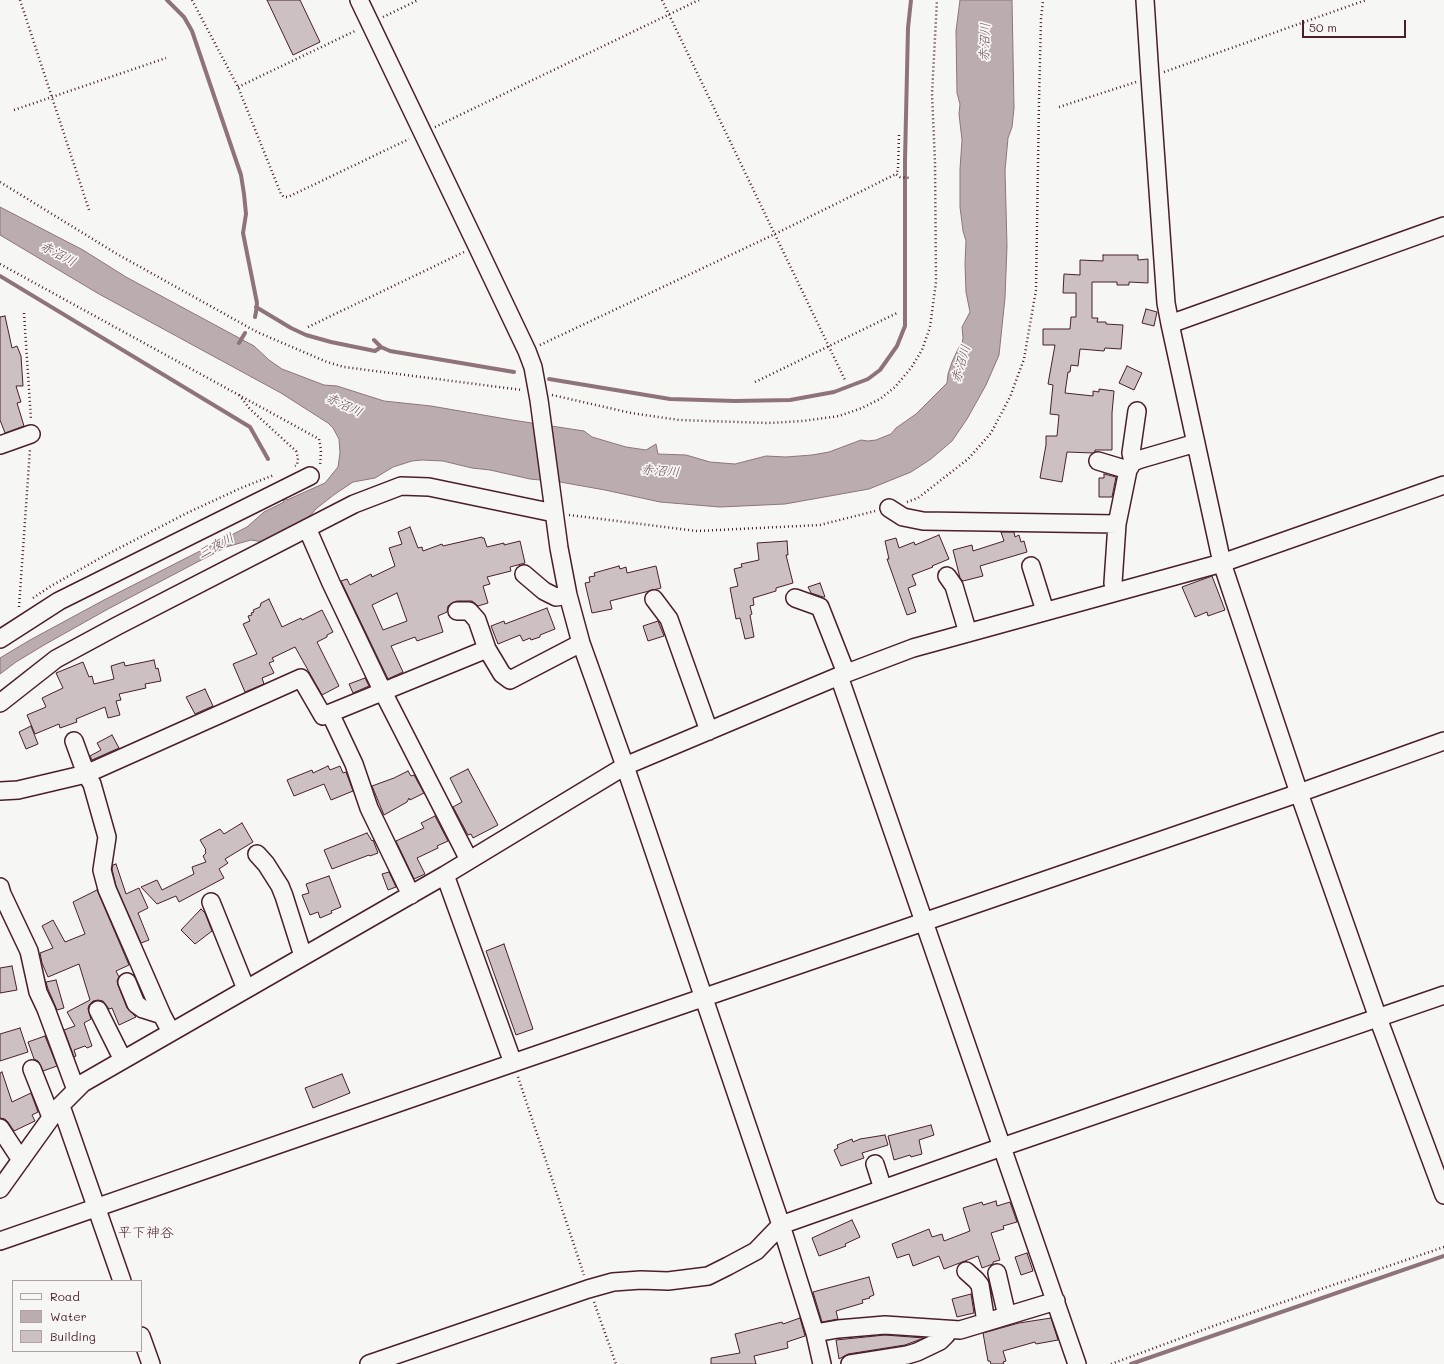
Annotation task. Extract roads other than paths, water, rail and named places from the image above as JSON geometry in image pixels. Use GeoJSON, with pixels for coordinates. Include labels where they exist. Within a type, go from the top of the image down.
{"type":"FeatureCollection","features":[{"type":"Feature","properties":{"kind":"street"},"geometry":{"type":"LineString","coordinates":[[359,0],[527,351],[533,367],[539,396],[554,513],[568,595],[581,643],[625,766],[781,1225],[815,1334],[822,1364]]}},
{"type":"Feature","properties":{"kind":"street"},"geometry":{"type":"LineString","coordinates":[[1146,0],[1166,303],[1222,563],[1299,793],[1378,1018],[1444,1195]]}},
{"type":"Feature","properties":{"kind":"street"},"geometry":{"type":"LineString","coordinates":[[1170,324],[1444,226]]}},
{"type":"Feature","properties":{"kind":"street"},"geometry":{"type":"LineString","coordinates":[[1115,592],[1113,583],[1117,524],[1130,466],[1137,412]]}},
{"type":"Feature","properties":{"kind":"street"},"geometry":{"type":"LineString","coordinates":[[0,445],[32,434]]}},
{"type":"Feature","properties":{"kind":"street"},"geometry":{"type":"LineString","coordinates":[[1098,461],[1130,466],[1141,458],[1196,444]]}},
{"type":"Feature","properties":{"kind":"street"},"geometry":{"type":"LineString","coordinates":[[0,639],[59,601],[310,476]]}},
{"type":"Feature","properties":{"kind":"street"},"geometry":{"type":"LineString","coordinates":[[0,1189],[56,1112],[82,1083],[445,875],[625,766],[842,675],[913,648],[1222,563],[1444,485]]}},
{"type":"Feature","properties":{"kind":"street"},"geometry":{"type":"LineString","coordinates":[[0,703],[56,659],[354,504],[401,486],[429,487],[554,513]]}},
{"type":"Feature","properties":{"kind":"street"},"geometry":{"type":"LineString","coordinates":[[889,508],[903,517],[923,521],[1117,524]]}},
{"type":"Feature","properties":{"kind":"street"},"geometry":{"type":"LineString","coordinates":[[307,528],[331,583],[383,692],[469,860]]}},
{"type":"Feature","properties":{"kind":"street"},"geometry":{"type":"LineString","coordinates":[[1031,566],[1045,611]]}},
{"type":"Feature","properties":{"kind":"street"},"geometry":{"type":"LineString","coordinates":[[524,574],[544,591],[556,597],[568,595]]}},
{"type":"Feature","properties":{"kind":"street"},"geometry":{"type":"LineString","coordinates":[[947,576],[954,586],[968,633]]}},
{"type":"Feature","properties":{"kind":"street"},"geometry":{"type":"LineString","coordinates":[[795,598],[820,607],[924,921],[1077,1364]]}},
{"type":"Feature","properties":{"kind":"street"},"geometry":{"type":"LineString","coordinates":[[654,599],[669,619],[709,731]]}},
{"type":"Feature","properties":{"kind":"street"},"geometry":{"type":"LineString","coordinates":[[457,611],[469,611],[477,620],[487,649],[502,674],[510,680],[581,643]]}},
{"type":"Feature","properties":{"kind":"street"},"geometry":{"type":"LineString","coordinates":[[0,791],[18,790],[86,774],[301,678],[324,716],[487,649]]}},
{"type":"Feature","properties":{"kind":"street"},"geometry":{"type":"LineString","coordinates":[[330,713],[354,764],[369,808],[411,894]]}},
{"type":"Feature","properties":{"kind":"street"},"geometry":{"type":"LineString","coordinates":[[74,740],[86,774],[92,784],[107,837],[102,870],[107,889],[162,1015],[171,1032]]}},
{"type":"Feature","properties":{"kind":"street"},"geometry":{"type":"LineString","coordinates":[[0,1241],[924,921],[1299,793],[1444,741]]}},
{"type":"Feature","properties":{"kind":"street"},"geometry":{"type":"LineString","coordinates":[[257,854],[266,864],[280,886],[303,956]]}},
{"type":"Feature","properties":{"kind":"street"},"geometry":{"type":"LineString","coordinates":[[445,875],[513,1063]]}},
{"type":"Feature","properties":{"kind":"street"},"geometry":{"type":"LineString","coordinates":[[1,892],[29,951],[38,992],[46,1009],[76,1090]]}},
{"type":"Feature","properties":{"kind":"street"},"geometry":{"type":"LineString","coordinates":[[211,902],[246,989]]}},
{"type":"Feature","properties":{"kind":"street"},"geometry":{"type":"LineString","coordinates":[[127,982],[136,1004],[143,1009],[162,1015]]}},
{"type":"Feature","properties":{"kind":"street"},"geometry":{"type":"LineString","coordinates":[[370,1364],[588,1289],[613,1282],[668,1280],[708,1276],[756,1251],[781,1225],[1444,994]]}},
{"type":"Feature","properties":{"kind":"street"},"geometry":{"type":"LineString","coordinates":[[98,1010],[123,1060]]}},
{"type":"Feature","properties":{"kind":"street"},"geometry":{"type":"LineString","coordinates":[[32,1069],[56,1112],[96,1208],[122,1280]]}},
{"type":"Feature","properties":{"kind":"street"},"geometry":{"type":"LineString","coordinates":[[2,1134],[21,1160]]}},
{"type":"Feature","properties":{"kind":"street"},"geometry":{"type":"LineString","coordinates":[[875,1164],[883,1189]]}},
{"type":"Feature","properties":{"kind":"street"},"geometry":{"type":"LineString","coordinates":[[966,1271],[980,1285],[986,1322]]}},
{"type":"Feature","properties":{"kind":"street"},"geometry":{"type":"LineString","coordinates":[[997,1273],[1007,1316]]}},
{"type":"Feature","properties":{"kind":"street"},"geometry":{"type":"LineString","coordinates":[[815,1334],[838,1329],[885,1325],[960,1330],[1056,1301]]}},
{"type":"Feature","properties":{"kind":"street"},"geometry":{"type":"LineString","coordinates":[[850,1364],[917,1352],[940,1341],[949,1330]]}},
{"type":"Feature","properties":{"kind":"street"},"geometry":{"type":"LineString","coordinates":[[142,1339],[151,1364]]}},
{"type":"Feature","properties":{"kind":"water"},"geometry":{"type":"Polygon","coordinates":[[[960,0],[1012,0],[1014,108],[1012,127],[1008,138],[1005,170],[1007,246],[1005,298],[999,355],[986,385],[967,419],[952,441],[931,459],[911,472],[869,489],[785,504],[720,507],[660,502],[605,490],[560,482],[530,479],[443,461],[412,461],[393,467],[375,478],[353,482],[317,508],[307,519],[264,542],[251,540],[226,547],[108,609],[44,645],[16,662],[0,674],[0,658],[30,640],[104,600],[247,527],[264,512],[284,502],[283,499],[286,497],[287,500],[325,483],[338,467],[340,453],[339,439],[333,428],[328,423],[281,393],[99,294],[0,235],[0,207],[83,250],[126,277],[254,346],[269,360],[282,369],[324,385],[337,386],[384,401],[431,406],[584,431],[592,437],[626,447],[646,450],[656,444],[658,454],[686,455],[710,462],[735,464],[766,456],[786,457],[829,452],[861,440],[876,440],[891,434],[896,428],[916,414],[947,383],[952,362],[962,344],[962,327],[970,312],[966,292],[966,241],[963,231],[960,207],[962,140],[959,114],[960,104],[957,93],[956,31],[960,0]]]}},
{"type":"Feature","properties":{"kind":"waterway"},"geometry":{"type":"LineString","coordinates":[[167,0],[184,17],[192,31],[241,175],[246,214],[243,233],[257,303],[255,317]]}},
{"type":"Feature","properties":{"kind":"waterway"},"geometry":{"type":"LineString","coordinates":[[549,379],[670,399],[735,401],[790,400],[834,392],[868,379],[880,370],[897,346],[905,326],[905,160],[908,28],[911,0]]}},
{"type":"Feature","properties":{"kind":"waterway"},"geometry":{"type":"LineString","coordinates":[[0,276],[250,427],[268,459]]}},
{"type":"Feature","properties":{"kind":"waterway"},"geometry":{"type":"LineString","coordinates":[[256,307],[291,328],[306,335],[375,351],[381,347]]}},
{"type":"Feature","properties":{"kind":"waterway"},"geometry":{"type":"LineString","coordinates":[[239,343],[245,333]]}},
{"type":"Feature","properties":{"kind":"waterway"},"geometry":{"type":"LineString","coordinates":[[374,340],[381,347],[390,351],[514,372]]}},
{"type":"Feature","properties":{"kind":"waterway"},"geometry":{"type":"LineString","coordinates":[[1131,1364],[1444,1256]]}},
{"type":"Feature","properties":{"kind":"district","name":"平下神谷"},"geometry":{"type":"Point","coordinates":[146,1233]}},
{"type":"Feature","properties":{"kind":"water label","name":"赤沼川"},"geometry":{"type":"Point","coordinates":[985,42]}},
{"type":"Feature","properties":{"kind":"water label","name":"赤沼川"},"geometry":{"type":"Point","coordinates":[58,254]}},
{"type":"Feature","properties":{"kind":"water label","name":"赤沼川"},"geometry":{"type":"Point","coordinates":[961,364]}},
{"type":"Feature","properties":{"kind":"water label","name":"赤沼川"},"geometry":{"type":"Point","coordinates":[344,405]}},
{"type":"Feature","properties":{"kind":"water label","name":"赤沼川"},"geometry":{"type":"Point","coordinates":[660,471]}},
{"type":"Feature","properties":{"kind":"water label","name":"三夜川"},"geometry":{"type":"Point","coordinates":[216,546]}}]}
